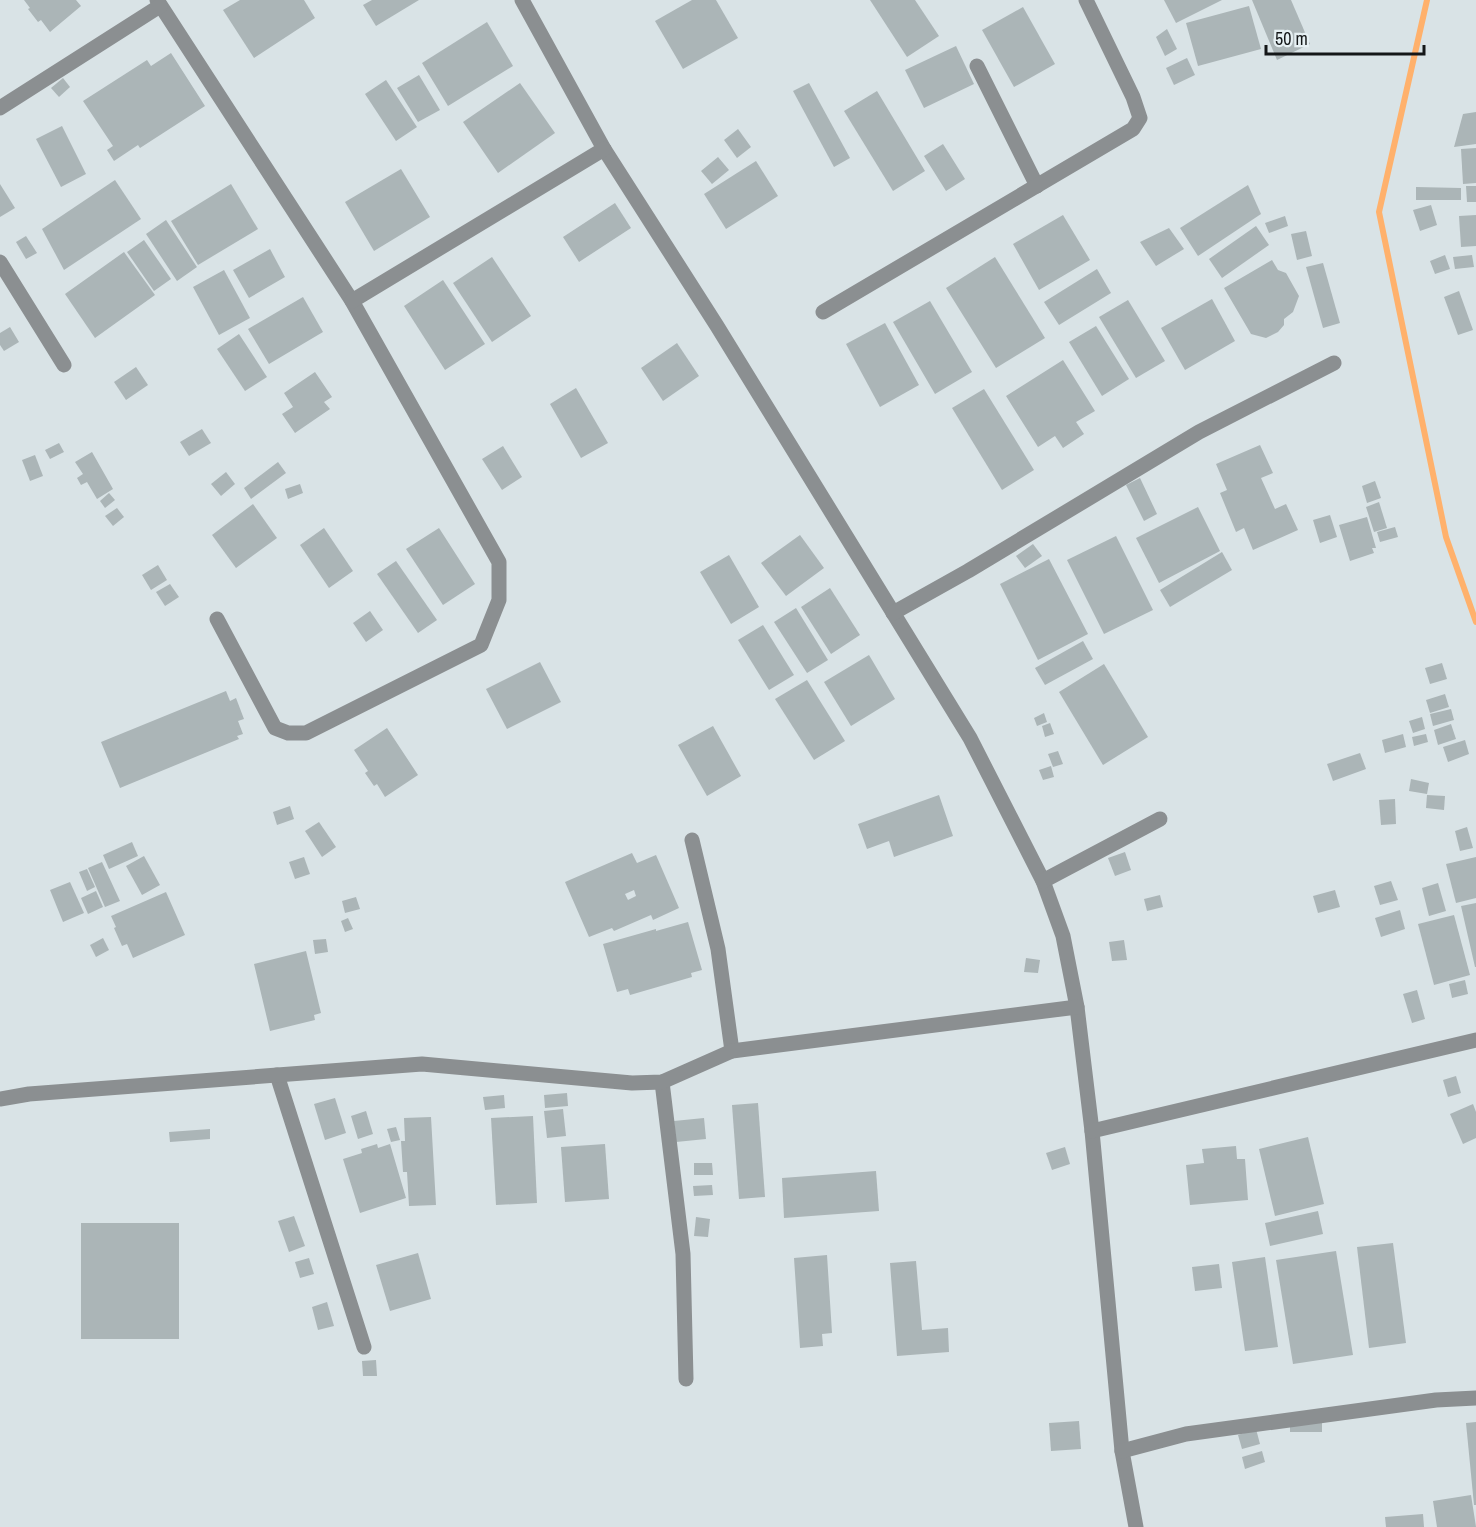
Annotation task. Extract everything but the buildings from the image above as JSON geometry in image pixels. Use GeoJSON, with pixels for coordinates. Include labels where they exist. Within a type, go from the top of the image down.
{"type":"FeatureCollection","features":[{"type":"Feature","properties":{"kind":"street"},"geometry":{"type":"LineString","coordinates":[[522,0],[604,149],[717,326],[970,738],[1044,881],[1064,936],[1077,1007],[1092,1131],[1122,1452],[1136,1527]]}},
{"type":"Feature","properties":{"kind":"street"},"geometry":{"type":"LineString","coordinates":[[823,312],[1133,129],[1140,118],[1133,97],[1090,2]]}},
{"type":"Feature","properties":{"kind":"street"},"geometry":{"type":"LineString","coordinates":[[0,108],[159,3],[352,301],[499,562],[499,600],[481,645],[306,733],[288,733],[275,728],[217,619]]}},
{"type":"Feature","properties":{"kind":"street"},"geometry":{"type":"LineString","coordinates":[[977,66],[1037,186]]}},
{"type":"Feature","properties":{"kind":"street"},"geometry":{"type":"LineString","coordinates":[[352,301],[604,149]]}},
{"type":"Feature","properties":{"kind":"street"},"geometry":{"type":"LineString","coordinates":[[0,262],[64,365]]}},
{"type":"Feature","properties":{"kind":"street"},"geometry":{"type":"LineString","coordinates":[[892,613],[968,571],[1199,432],[1334,363]]}},
{"type":"Feature","properties":{"kind":"street"},"geometry":{"type":"LineString","coordinates":[[1044,881],[1160,819]]}},
{"type":"Feature","properties":{"kind":"street"},"geometry":{"type":"LineString","coordinates":[[692,840],[718,949],[732,1051]]}},
{"type":"Feature","properties":{"kind":"street"},"geometry":{"type":"LineString","coordinates":[[0,1099],[29,1094],[422,1064],[632,1083],[662,1082],[732,1051],[1077,1007]]}},
{"type":"Feature","properties":{"kind":"street"},"geometry":{"type":"LineString","coordinates":[[1092,1131],[1476,1040]]}},
{"type":"Feature","properties":{"kind":"street"},"geometry":{"type":"LineString","coordinates":[[277,1075],[364,1347]]}},
{"type":"Feature","properties":{"kind":"street"},"geometry":{"type":"LineString","coordinates":[[662,1082],[683,1254],[686,1379]]}},
{"type":"Feature","properties":{"kind":"street"},"geometry":{"type":"LineString","coordinates":[[1122,1452],[1186,1434],[1436,1400],[1476,1398]]}},
{"type":"Feature","properties":{"kind":"waterway"},"geometry":{"type":"LineString","coordinates":[[1427,0],[1379,212],[1446,537],[1476,622]]}}]}
